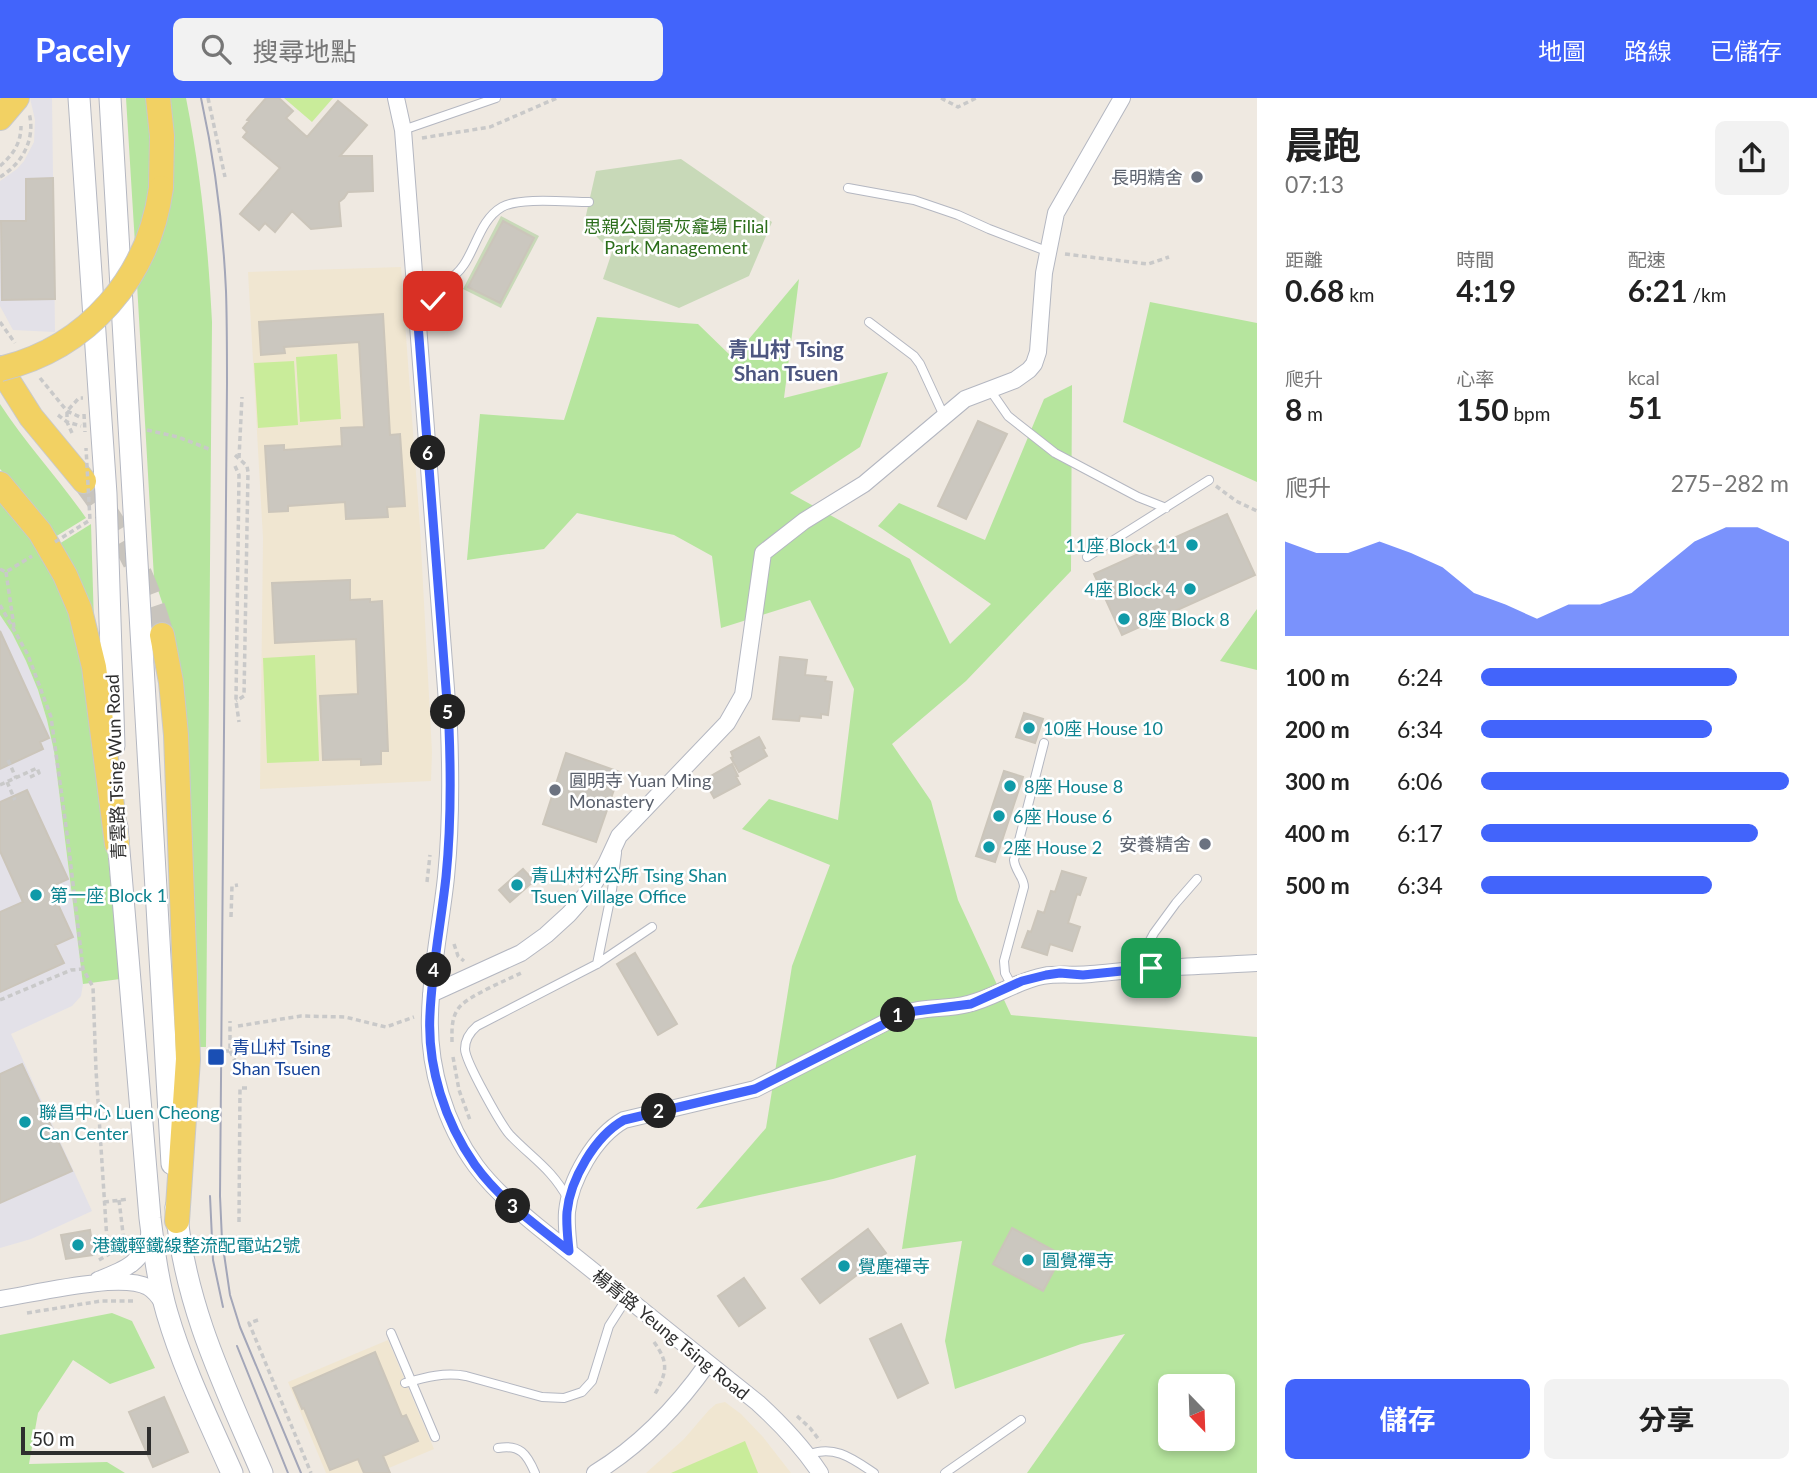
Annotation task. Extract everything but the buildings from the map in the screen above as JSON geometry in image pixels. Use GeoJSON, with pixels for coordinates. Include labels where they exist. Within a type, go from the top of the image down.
{"type":"FeatureCollection","features":[{"type":"Feature","properties":{"kind":"main road","name":"青雲路 Tsing Wun Road"},"geometry":{"type":"LineString","coordinates":[[79,98],[106,494],[117,844],[151,1227],[166,1311],[179,1350],[232,1473]]}},
{"type":"Feature","properties":{"kind":"main road","name":"青雲路 Tsing Wun Road"},"geometry":{"type":"LineString","coordinates":[[110,98],[170,1139],[177,1221],[194,1305],[209,1348],[262,1473]]}},
{"type":"Feature","properties":{"kind":"main road"},"geometry":{"type":"LineString","coordinates":[[84,481],[32,417],[0,368],[22,363],[59,345],[85,327],[110,303],[128,278],[145,248],[155,222],[161,188],[162,136],[158,98]]}},
{"type":"Feature","properties":{"kind":"main road"},"geometry":{"type":"LineString","coordinates":[[0,484],[40,532],[65,575],[80,610],[94,667],[117,844]]}},
{"type":"Feature","properties":{"kind":"main road"},"geometry":{"type":"LineString","coordinates":[[162,635],[171,682],[176,735],[188,1045],[177,1221]]}},
{"type":"Feature","properties":{"kind":"street","name":"楊青路 Yeung Tsing Road"},"geometry":{"type":"LineString","coordinates":[[396,98],[410,127],[415,285],[449,716],[449,839],[431,994],[430,1037],[441,1094],[462,1143],[477,1168],[503,1196],[773,1416],[808,1455],[820,1473]]}},
{"type":"Feature","properties":{"kind":"street"},"geometry":{"type":"LineString","coordinates":[[431,994],[521,953],[569,914],[590,890],[619,836],[727,723],[743,695],[763,553],[804,521],[864,484],[965,400],[1015,380],[1034,364],[1038,352],[1044,273],[1056,213],[1122,98]]}},
{"type":"Feature","properties":{"kind":"street"},"geometry":{"type":"LineString","coordinates":[[569,1251],[569,1201],[580,1173],[591,1150],[607,1131],[624,1120],[755,1089],[900,1015],[918,1009],[971,1004],[1036,978],[1055,974],[1083,975],[1257,963]]}},
{"type":"Feature","properties":{"kind":"street"},"geometry":{"type":"LineString","coordinates":[[85,1284],[110,1275],[137,1260],[146,1249],[151,1227]]}},
{"type":"Feature","properties":{"kind":"street"},"geometry":{"type":"LineString","coordinates":[[0,1299],[85,1284],[132,1283],[142,1284],[154,1291],[166,1311]]}},
{"type":"Feature","properties":{"kind":"street"},"geometry":{"type":"LineString","coordinates":[[595,1473],[629,1450],[651,1430],[678,1402],[708,1363]]}},
{"type":"Feature","properties":{"kind":"lane"},"geometry":{"type":"LineString","coordinates":[[410,127],[496,98]]}},
{"type":"Feature","properties":{"kind":"lane"},"geometry":{"type":"LineString","coordinates":[[848,188],[914,200],[1049,252]]}},
{"type":"Feature","properties":{"kind":"lane"},"geometry":{"type":"LineString","coordinates":[[415,285],[439,283],[455,275],[486,222],[502,207],[523,202],[589,202]]}},
{"type":"Feature","properties":{"kind":"lane"},"geometry":{"type":"LineString","coordinates":[[869,322],[914,356],[944,416]]}},
{"type":"Feature","properties":{"kind":"lane"},"geometry":{"type":"LineString","coordinates":[[990,390],[1008,416],[1055,453],[1138,497],[1166,508]]}},
{"type":"Feature","properties":{"kind":"lane"},"geometry":{"type":"LineString","coordinates":[[1087,557],[1209,480]]}},
{"type":"Feature","properties":{"kind":"lane"},"geometry":{"type":"LineString","coordinates":[[1012,986],[1005,973],[1004,961],[1024,887],[1014,860],[1044,743]]}},
{"type":"Feature","properties":{"kind":"lane"},"geometry":{"type":"LineString","coordinates":[[597,964],[612,891],[619,836]]}},
{"type":"Feature","properties":{"kind":"lane"},"geometry":{"type":"LineString","coordinates":[[1134,970],[1154,933],[1198,879]]}},
{"type":"Feature","properties":{"kind":"lane"},"geometry":{"type":"LineString","coordinates":[[569,1201],[549,1171],[508,1133],[468,1062],[465,1046],[467,1039],[477,1026],[597,964],[652,927]]}},
{"type":"Feature","properties":{"kind":"lane"},"geometry":{"type":"LineString","coordinates":[[408,1382],[433,1375],[454,1375],[542,1397],[564,1398],[576,1394],[586,1389],[592,1381],[609,1326],[627,1298]]}},
{"type":"Feature","properties":{"kind":"lane"},"geometry":{"type":"LineString","coordinates":[[391,1333],[408,1382],[435,1437]]}},
{"type":"Feature","properties":{"kind":"lane"},"geometry":{"type":"LineString","coordinates":[[945,1473],[1021,1420]]}},
{"type":"Feature","properties":{"kind":"lane"},"geometry":{"type":"LineString","coordinates":[[498,1448],[507,1446],[524,1453],[535,1473]]}},
{"type":"Feature","properties":{"kind":"lane"},"geometry":{"type":"LineString","coordinates":[[808,1455],[828,1451],[850,1458],[874,1473]]}},
{"type":"Feature","properties":{"kind":"path"},"geometry":{"type":"LineString","coordinates":[[208,98],[225,177]]}},
{"type":"Feature","properties":{"kind":"path"},"geometry":{"type":"LineString","coordinates":[[410,127],[419,139],[490,127],[557,98]]}},
{"type":"Feature","properties":{"kind":"path"},"geometry":{"type":"LineString","coordinates":[[941,98],[958,107],[976,98]]}},
{"type":"Feature","properties":{"kind":"path"},"geometry":{"type":"LineString","coordinates":[[0,166],[8,160],[18,145],[22,129],[16,112]]}},
{"type":"Feature","properties":{"kind":"path"},"geometry":{"type":"LineString","coordinates":[[0,177],[15,166],[26,148],[30,129],[16,112]]}},
{"type":"Feature","properties":{"kind":"path"},"geometry":{"type":"LineString","coordinates":[[1049,252],[1148,264],[1169,257]]}},
{"type":"Feature","properties":{"kind":"path"},"geometry":{"type":"LineString","coordinates":[[0,322],[21,352]]}},
{"type":"Feature","properties":{"kind":"path"},"geometry":{"type":"LineString","coordinates":[[33,368],[67,411],[82,415],[85,432]]}},
{"type":"Feature","properties":{"kind":"path"},"geometry":{"type":"LineString","coordinates":[[236,701],[244,696],[248,486],[247,466],[237,456],[242,397]]}},
{"type":"Feature","properties":{"kind":"path"},"geometry":{"type":"LineString","coordinates":[[67,422],[67,411],[79,398],[83,398]]}},
{"type":"Feature","properties":{"kind":"path"},"geometry":{"type":"LineString","coordinates":[[51,407],[67,422],[73,435]]}},
{"type":"Feature","properties":{"kind":"path"},"geometry":{"type":"LineString","coordinates":[[67,422],[81,426]]}},
{"type":"Feature","properties":{"kind":"path"},"geometry":{"type":"LineString","coordinates":[[141,429],[178,437],[209,449]]}},
{"type":"Feature","properties":{"kind":"path"},"geometry":{"type":"LineString","coordinates":[[55,542],[90,520],[86,448]]}},
{"type":"Feature","properties":{"kind":"path"},"geometry":{"type":"LineString","coordinates":[[235,466],[239,474],[236,701],[240,722]]}},
{"type":"Feature","properties":{"kind":"path"},"geometry":{"type":"LineString","coordinates":[[1209,480],[1257,512]]}},
{"type":"Feature","properties":{"kind":"path"},"geometry":{"type":"LineString","coordinates":[[6,572],[33,555]]}},
{"type":"Feature","properties":{"kind":"path"},"geometry":{"type":"LineString","coordinates":[[0,569],[6,572]]}},
{"type":"Feature","properties":{"kind":"path"},"geometry":{"type":"LineString","coordinates":[[6,572],[15,632]]}},
{"type":"Feature","properties":{"kind":"path"},"geometry":{"type":"LineString","coordinates":[[0,605],[28,655],[51,717],[83,969],[93,987],[108,1256],[124,1245],[119,1200]]}},
{"type":"Feature","properties":{"kind":"path"},"geometry":{"type":"LineString","coordinates":[[8,760],[16,778]]}},
{"type":"Feature","properties":{"kind":"path"},"geometry":{"type":"LineString","coordinates":[[0,785],[27,776]]}},
{"type":"Feature","properties":{"kind":"path"},"geometry":{"type":"LineString","coordinates":[[7,782],[15,800]]}},
{"type":"Feature","properties":{"kind":"path"},"geometry":{"type":"LineString","coordinates":[[231,917],[232,886],[238,885]]}},
{"type":"Feature","properties":{"kind":"path"},"geometry":{"type":"LineString","coordinates":[[455,932],[454,946],[458,956],[466,963]]}},
{"type":"Feature","properties":{"kind":"path"},"geometry":{"type":"LineString","coordinates":[[0,1000],[71,970],[83,969]]}},
{"type":"Feature","properties":{"kind":"path"},"geometry":{"type":"LineString","coordinates":[[471,1123],[459,1090],[453,1060],[451,1026],[458,1008],[527,970]]}},
{"type":"Feature","properties":{"kind":"path"},"geometry":{"type":"LineString","coordinates":[[238,1026],[301,1016],[345,1017],[386,1027],[416,1016]]}},
{"type":"Feature","properties":{"kind":"path"},"geometry":{"type":"LineString","coordinates":[[230,1021],[230,1051],[237,1067]]}},
{"type":"Feature","properties":{"kind":"path"},"geometry":{"type":"LineString","coordinates":[[202,1051],[230,1051]]}},
{"type":"Feature","properties":{"kind":"path"},"geometry":{"type":"LineString","coordinates":[[239,1223],[240,1088],[248,1088]]}},
{"type":"Feature","properties":{"kind":"path"},"geometry":{"type":"LineString","coordinates":[[104,1202],[132,1198]]}},
{"type":"Feature","properties":{"kind":"path"},"geometry":{"type":"LineString","coordinates":[[26,1313],[101,1301],[136,1301]]}},
{"type":"Feature","properties":{"kind":"path"},"geometry":{"type":"LineString","coordinates":[[258,1320],[248,1323],[311,1473]]}},
{"type":"Feature","properties":{"kind":"path"},"geometry":{"type":"LineString","coordinates":[[794,1413],[828,1451]]}},
{"type":"Feature","properties":{"kind":"shaded area"},"geometry":{"type":"Polygon","coordinates":[[[30,98],[52,98],[55,332],[13,330],[0,306],[0,181],[24,161],[34,142],[35,120],[30,98]]]}},
{"type":"Feature","properties":{"kind":"shaded area"},"geometry":{"type":"Polygon","coordinates":[[[401,267],[420,528],[432,752],[431,781],[260,789],[263,538],[248,272],[401,267]]]}},
{"type":"Feature","properties":{"kind":"shaded area"},"geometry":{"type":"Polygon","coordinates":[[[0,615],[12,633],[38,690],[54,751],[83,984],[81,996],[72,1006],[11,1034],[92,1211],[31,1239],[0,1248],[0,615]]]}},
{"type":"Feature","properties":{"kind":"shaded area"},"geometry":{"type":"Polygon","coordinates":[[[388,1340],[434,1449],[377,1473],[326,1473],[288,1382],[388,1340]]]}},
{"type":"Feature","properties":{"kind":"shaded area"},"geometry":{"type":"Polygon","coordinates":[[[725,1402],[763,1437],[791,1473],[646,1473],[684,1439],[709,1410],[716,1404],[725,1402]]]}},
{"type":"Feature","properties":{"kind":"green space"},"geometry":{"type":"Polygon","coordinates":[[[126,98],[147,98],[153,162],[147,204],[135,244],[126,98]]]}},
{"type":"Feature","properties":{"kind":"green space"},"geometry":{"type":"Polygon","coordinates":[[[168,98],[186,98],[203,210],[212,322],[206,1047],[198,1047],[171,629],[154,578],[137,284],[168,98]]]}},
{"type":"Feature","properties":{"kind":"green space"},"geometry":{"type":"Polygon","coordinates":[[[284,98],[333,98],[312,122],[284,98]]]}},
{"type":"Feature","properties":{"kind":"green space","name":"思親公園骨灰龕場 Filial Park Management"},"geometry":{"type":"Polygon","coordinates":[[[681,159],[772,222],[749,276],[679,308],[603,279],[612,252],[584,224],[596,171],[681,159]]]}},
{"type":"Feature","properties":{"kind":"green space"},"geometry":{"type":"Polygon","coordinates":[[[501,216],[539,236],[501,308],[463,289],[501,216]]]}},
{"type":"Feature","properties":{"kind":"green space"},"geometry":{"type":"Polygon","coordinates":[[[799,279],[784,398],[888,372],[860,447],[790,493],[910,559],[950,644],[991,604],[878,526],[899,503],[985,540],[1044,399],[1072,385],[1071,571],[966,681],[892,744],[931,801],[958,900],[1011,1015],[1257,1037],[1257,1473],[1027,1473],[1125,1334],[1081,1344],[955,1389],[945,1341],[962,1241],[902,1249],[916,1155],[833,1179],[696,1209],[766,1128],[792,966],[830,865],[742,829],[769,799],[838,820],[854,689],[810,600],[721,628],[712,556],[674,535],[577,513],[544,549],[467,560],[480,414],[564,420],[597,317],[698,324],[733,358],[799,279]]]}},
{"type":"Feature","properties":{"kind":"green space"},"geometry":{"type":"Polygon","coordinates":[[[1150,302],[1257,323],[1257,482],[1123,422],[1150,302]]]}},
{"type":"Feature","properties":{"kind":"green space"},"geometry":{"type":"Polygon","coordinates":[[[337,354],[341,419],[300,422],[296,357],[337,354]]]}},
{"type":"Feature","properties":{"kind":"green space"},"geometry":{"type":"Polygon","coordinates":[[[294,361],[298,425],[258,428],[254,363],[294,361]]]}},
{"type":"Feature","properties":{"kind":"green space"},"geometry":{"type":"Polygon","coordinates":[[[0,404],[86,518],[55,537],[25,496],[0,469],[0,404]]]}},
{"type":"Feature","properties":{"kind":"green space"},"geometry":{"type":"Polygon","coordinates":[[[0,500],[28,532],[59,584],[78,640],[107,846],[120,979],[83,984],[54,751],[38,690],[12,633],[0,615],[0,500]]]}},
{"type":"Feature","properties":{"kind":"green space"},"geometry":{"type":"Polygon","coordinates":[[[91,524],[94,624],[59,544],[91,524]]]}},
{"type":"Feature","properties":{"kind":"green space"},"geometry":{"type":"Polygon","coordinates":[[[1257,609],[1257,670],[1220,661],[1257,609]]]}},
{"type":"Feature","properties":{"kind":"green space"},"geometry":{"type":"Polygon","coordinates":[[[315,655],[319,761],[267,763],[263,658],[315,655]]]}},
{"type":"Feature","properties":{"kind":"green space"},"geometry":{"type":"Polygon","coordinates":[[[112,1313],[132,1321],[155,1368],[110,1384],[73,1360],[38,1413],[29,1464],[107,1462],[125,1473],[0,1473],[0,1335],[112,1313]]]}},
{"type":"Feature","properties":{"kind":"green space"},"geometry":{"type":"Polygon","coordinates":[[[745,1441],[758,1473],[671,1473],[745,1441]]]}},
{"type":"Feature","properties":{"kind":"tunnel"},"geometry":{"type":"LineString","coordinates":[[84,481],[110,518],[130,554],[148,592],[162,635]]}},
{"type":"Feature","properties":{"kind":"tram line"},"geometry":{"type":"LineString","coordinates":[[201,98],[218,194],[227,314],[220,1196],[222,1240],[230,1295],[240,1327],[301,1473]]}},
{"type":"Feature","properties":{"kind":"tram line"},"geometry":{"type":"LineString","coordinates":[[210,1196],[213,1260],[223,1307]]}},
{"type":"Feature","properties":{"kind":"tram line"},"geometry":{"type":"LineString","coordinates":[[237,1346],[288,1473]]}},
{"type":"Feature","properties":{"kind":"place","name":"長明精舍"},"geometry":{"type":"Point","coordinates":[1197,177]}},
{"type":"Feature","properties":{"kind":"place","name":"11座 Block 11"},"geometry":{"type":"Point","coordinates":[1192,545]}},
{"type":"Feature","properties":{"kind":"place","name":"4座 Block 4"},"geometry":{"type":"Point","coordinates":[1190,589]}},
{"type":"Feature","properties":{"kind":"place","name":"8座 Block 8"},"geometry":{"type":"Point","coordinates":[1124,619]}},
{"type":"Feature","properties":{"kind":"place","name":"10座 House 10"},"geometry":{"type":"Point","coordinates":[1029,728]}},
{"type":"Feature","properties":{"kind":"place","name":"8座 House 8"},"geometry":{"type":"Point","coordinates":[1010,786]}},
{"type":"Feature","properties":{"kind":"place","name":"圓明寺 Yuan Ming Monastery"},"geometry":{"type":"Point","coordinates":[555,790]}},
{"type":"Feature","properties":{"kind":"place","name":"6座 House 6"},"geometry":{"type":"Point","coordinates":[999,816]}},
{"type":"Feature","properties":{"kind":"place","name":"安養精舍"},"geometry":{"type":"Point","coordinates":[1205,844]}},
{"type":"Feature","properties":{"kind":"place","name":"2座 House 2"},"geometry":{"type":"Point","coordinates":[989,847]}},
{"type":"Feature","properties":{"kind":"place","name":"青山村村公所 Tsing Shan Tsuen Village Office"},"geometry":{"type":"Point","coordinates":[517,885]}},
{"type":"Feature","properties":{"kind":"place","name":"第一座 Block 1"},"geometry":{"type":"Point","coordinates":[36,895]}},
{"type":"Feature","properties":{"kind":"place","name":"青山村 Tsing Shan Tsuen"},"geometry":{"type":"Point","coordinates":[216,1057]}},
{"type":"Feature","properties":{"kind":"place","name":"聯昌中心 Luen Cheong Can Center"},"geometry":{"type":"Point","coordinates":[25,1122]}},
{"type":"Feature","properties":{"kind":"place","name":"港鐵輕鐵線整流配電站2號"},"geometry":{"type":"Point","coordinates":[78,1245]}},
{"type":"Feature","properties":{"kind":"place","name":"圓覺禪寺"},"geometry":{"type":"Point","coordinates":[1028,1260]}},
{"type":"Feature","properties":{"kind":"place","name":"覺塵禪寺"},"geometry":{"type":"Point","coordinates":[844,1266]}},
{"type":"Feature","properties":{"kind":"district","name":"青山村 Tsing Shan Tsuen"},"geometry":{"type":"Point","coordinates":[786,360]}},
{"type":"Feature","properties":{"kind":"route"},"geometry":{"type":"LineString","coordinates":[[433,301],[430,283],[415,285],[451,765],[446,876],[430,1016],[432,1058],[441,1094],[467,1152],[489,1182],[520,1212],[569,1251],[567,1211],[571,1194],[591,1150],[607,1131],[624,1120],[755,1089],[908,1012],[971,1004],[1022,981],[1046,975],[1083,975],[1151,968]]}}]}
